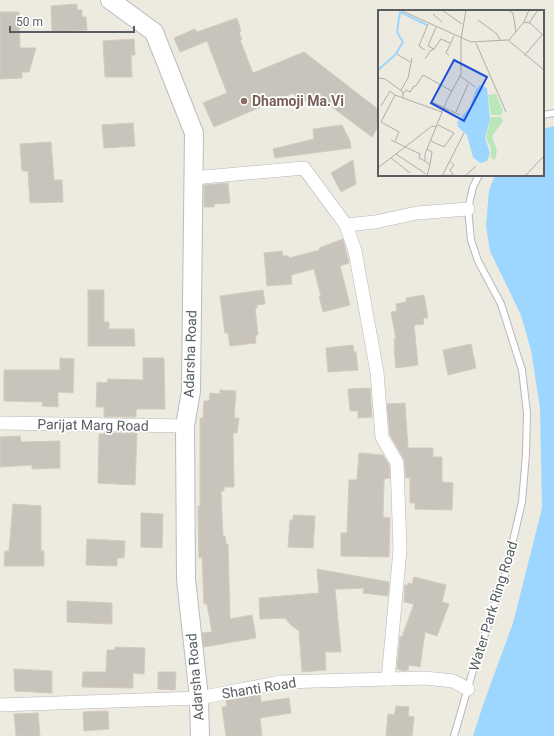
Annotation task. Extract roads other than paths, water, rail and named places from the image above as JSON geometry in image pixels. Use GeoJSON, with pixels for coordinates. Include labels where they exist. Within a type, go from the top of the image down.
{"type":"FeatureCollection","features":[{"type":"Feature","properties":{"kind":"main road","name":"Adarsha Road"},"geometry":{"type":"LineString","coordinates":[[110,0],[154,32],[194,133],[191,391],[185,426],[186,579],[198,698],[200,736]]}},
{"type":"Feature","properties":{"kind":"street"},"geometry":{"type":"LineString","coordinates":[[194,178],[304,168],[346,225],[355,251],[377,372],[382,437],[397,463],[400,550],[388,679]]}},
{"type":"Feature","properties":{"kind":"street"},"geometry":{"type":"LineString","coordinates":[[346,225],[374,222],[417,213],[468,209]]}},
{"type":"Feature","properties":{"kind":"street","name":"Parijat Marg Road"},"geometry":{"type":"LineString","coordinates":[[0,423],[185,426]]}},
{"type":"Feature","properties":{"kind":"street","name":"Shanti Road"},"geometry":{"type":"LineString","coordinates":[[0,704],[198,698],[281,682],[425,678],[453,681],[468,689]]}},
{"type":"Feature","properties":{"kind":"lane"},"geometry":{"type":"LineString","coordinates":[[544,115],[554,113]]}},
{"type":"Feature","properties":{"kind":"lane","name":"Water Park Ring Road"},"geometry":{"type":"LineString","coordinates":[[454,736],[505,575],[522,502],[527,413],[522,370],[501,304],[478,261],[471,240],[468,209],[473,187],[478,176]]}},
{"type":"Feature","properties":{"kind":"water"},"geometry":{"type":"Polygon","coordinates":[[[554,126],[554,736],[473,736],[513,623],[542,508],[540,408],[531,350],[521,315],[490,251],[486,226],[489,190],[495,176],[544,176],[544,129],[554,126]]]}},
{"type":"Feature","properties":{"kind":"place","name":"Dhamoji Ma.Vi"},"geometry":{"type":"Point","coordinates":[244,101]}}]}
